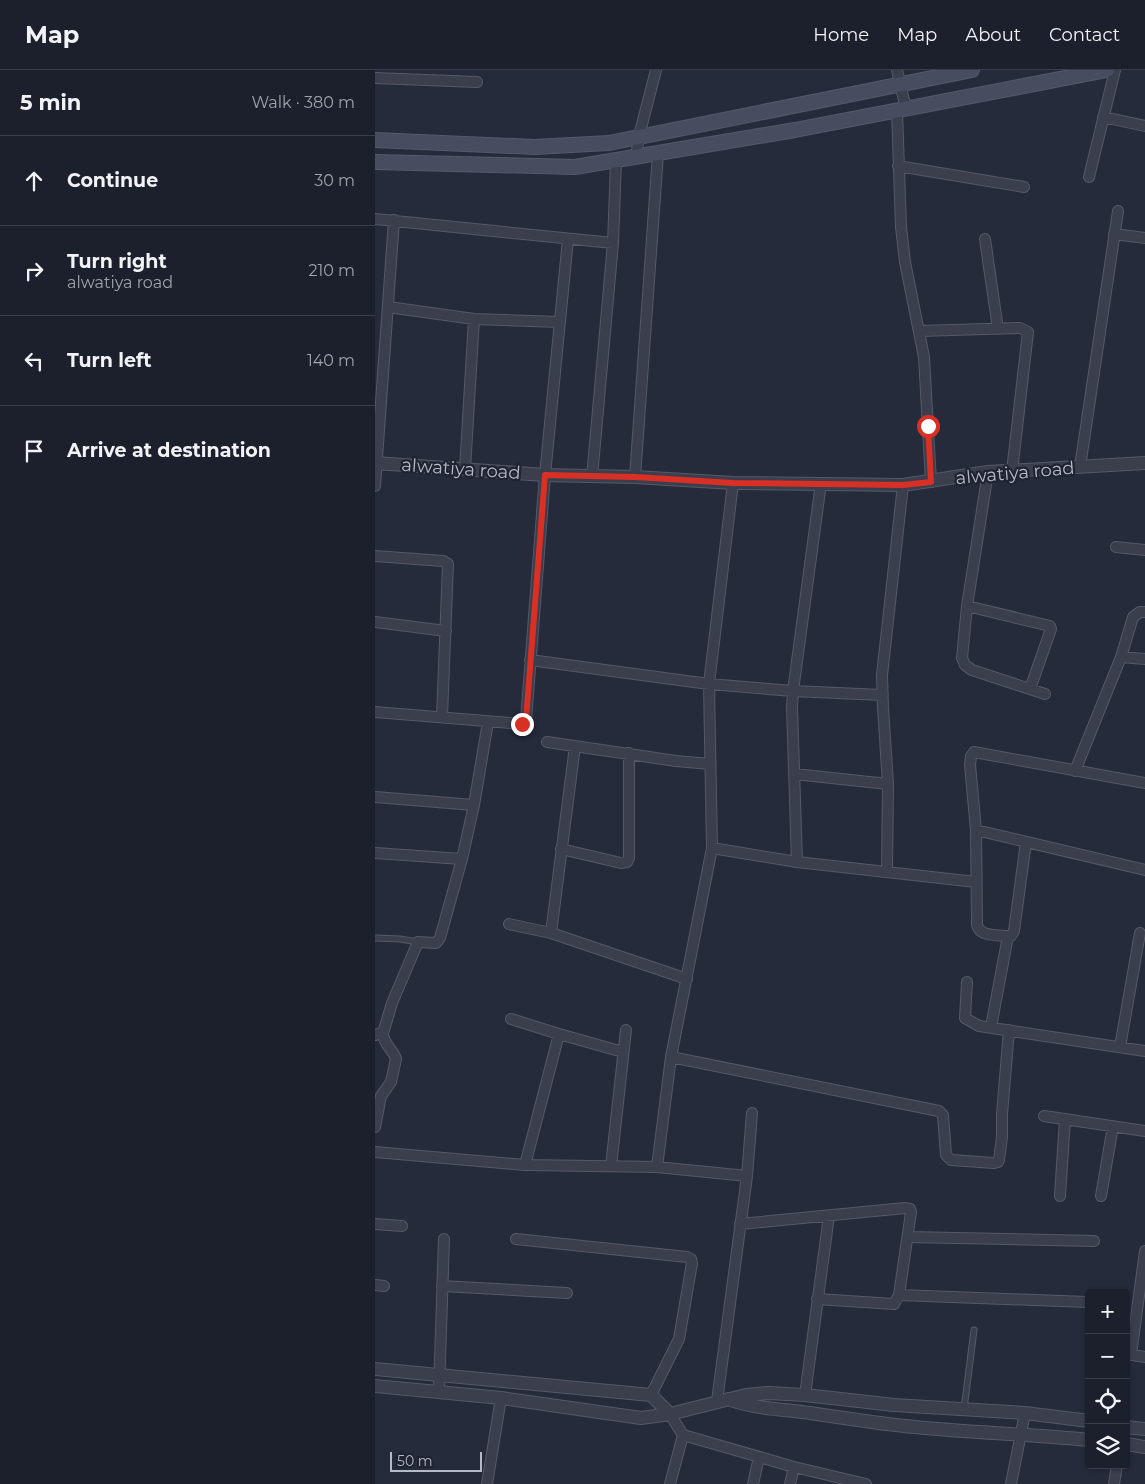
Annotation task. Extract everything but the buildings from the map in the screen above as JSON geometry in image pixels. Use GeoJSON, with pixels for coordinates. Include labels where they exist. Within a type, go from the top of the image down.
{"type":"FeatureCollection","features":[{"type":"Feature","properties":{"kind":"main road"},"geometry":{"type":"LineString","coordinates":[[375,140],[544,146],[609,143],[972,70]]}},
{"type":"Feature","properties":{"kind":"main road"},"geometry":{"type":"LineString","coordinates":[[375,162],[575,167],[636,158],[901,110],[1107,70]]}},
{"type":"Feature","properties":{"kind":"main road"},"geometry":{"type":"LineString","coordinates":[[465,143],[465,164]]}},
{"type":"Feature","properties":{"kind":"street"},"geometry":{"type":"LineString","coordinates":[[636,158],[639,136],[656,70]]}},
{"type":"Feature","properties":{"kind":"street"},"geometry":{"type":"LineString","coordinates":[[897,70],[901,110],[898,166],[901,227],[905,262],[924,364],[931,482]]}},
{"type":"Feature","properties":{"kind":"street"},"geometry":{"type":"LineString","coordinates":[[1089,177],[1115,70]]}},
{"type":"Feature","properties":{"kind":"street"},"geometry":{"type":"LineString","coordinates":[[375,78],[477,82]]}},
{"type":"Feature","properties":{"kind":"street"},"geometry":{"type":"LineString","coordinates":[[1103,117],[1145,126]]}},
{"type":"Feature","properties":{"kind":"street"},"geometry":{"type":"LineString","coordinates":[[635,477],[658,154]]}},
{"type":"Feature","properties":{"kind":"street"},"geometry":{"type":"LineString","coordinates":[[592,477],[613,243],[616,161]]}},
{"type":"Feature","properties":{"kind":"street"},"geometry":{"type":"LineString","coordinates":[[898,166],[1024,187]]}},
{"type":"Feature","properties":{"kind":"street"},"geometry":{"type":"LineString","coordinates":[[1080,467],[1118,211]]}},
{"type":"Feature","properties":{"kind":"street"},"geometry":{"type":"LineString","coordinates":[[375,219],[613,243]]}},
{"type":"Feature","properties":{"kind":"street"},"geometry":{"type":"LineString","coordinates":[[375,486],[394,220]]}},
{"type":"Feature","properties":{"kind":"street"},"geometry":{"type":"LineString","coordinates":[[1115,234],[1145,238]]}},
{"type":"Feature","properties":{"kind":"street"},"geometry":{"type":"LineString","coordinates":[[375,712],[488,722],[522,724],[525,722],[545,475],[568,239]]}},
{"type":"Feature","properties":{"kind":"street"},"geometry":{"type":"LineString","coordinates":[[985,239],[998,329]]}},
{"type":"Feature","properties":{"kind":"street"},"geometry":{"type":"LineString","coordinates":[[388,307],[474,319],[560,322]]}},
{"type":"Feature","properties":{"kind":"street"},"geometry":{"type":"LineString","coordinates":[[465,469],[474,319]]}},
{"type":"Feature","properties":{"kind":"street"},"geometry":{"type":"LineString","coordinates":[[919,331],[1020,328],[1028,332],[1012,470]]}},
{"type":"Feature","properties":{"kind":"street","name":"alwatiya road"},"geometry":{"type":"LineString","coordinates":[[376,463],[545,475],[635,477],[733,483],[903,485],[987,472],[1145,463]]}},
{"type":"Feature","properties":{"kind":"street"},"geometry":{"type":"LineString","coordinates":[[987,472],[967,606],[962,658],[965,666],[972,670],[1045,694]]}},
{"type":"Feature","properties":{"kind":"street"},"geometry":{"type":"LineString","coordinates":[[657,1167],[671,1057],[712,848],[709,684],[733,483]]}},
{"type":"Feature","properties":{"kind":"street"},"geometry":{"type":"LineString","coordinates":[[797,862],[793,691],[821,483]]}},
{"type":"Feature","properties":{"kind":"street"},"geometry":{"type":"LineString","coordinates":[[887,872],[888,784],[882,675],[903,485]]}},
{"type":"Feature","properties":{"kind":"street"},"geometry":{"type":"LineString","coordinates":[[1116,547],[1145,550]]}},
{"type":"Feature","properties":{"kind":"street"},"geometry":{"type":"LineString","coordinates":[[375,556],[443,561],[448,564],[443,717]]}},
{"type":"Feature","properties":{"kind":"street"},"geometry":{"type":"LineString","coordinates":[[967,606],[1050,626],[1051,629],[1030,689]]}},
{"type":"Feature","properties":{"kind":"street"},"geometry":{"type":"LineString","coordinates":[[1075,770],[1121,657],[1133,617],[1140,612],[1145,612]]}},
{"type":"Feature","properties":{"kind":"street"},"geometry":{"type":"LineString","coordinates":[[375,622],[446,631]]}},
{"type":"Feature","properties":{"kind":"street"},"geometry":{"type":"LineString","coordinates":[[1121,657],[1145,659]]}},
{"type":"Feature","properties":{"kind":"street"},"geometry":{"type":"LineString","coordinates":[[530,660],[709,684],[793,691],[882,695]]}},
{"type":"Feature","properties":{"kind":"street"},"geometry":{"type":"LineString","coordinates":[[375,1127],[381,1096],[391,1082],[396,1060],[396,1056],[378,1034],[417,942],[436,943],[438,941],[462,859],[474,805],[488,722]]}},
{"type":"Feature","properties":{"kind":"street"},"geometry":{"type":"LineString","coordinates":[[547,742],[676,761],[710,764]]}},
{"type":"Feature","properties":{"kind":"street"},"geometry":{"type":"LineString","coordinates":[[551,933],[575,746]]}},
{"type":"Feature","properties":{"kind":"street"},"geometry":{"type":"LineString","coordinates":[[1026,842],[1014,931],[1011,936],[982,933],[978,930],[976,830],[970,765],[971,756],[974,752],[1145,783]]}},
{"type":"Feature","properties":{"kind":"street"},"geometry":{"type":"LineString","coordinates":[[561,849],[621,864],[627,862],[629,858],[629,753]]}},
{"type":"Feature","properties":{"kind":"street"},"geometry":{"type":"LineString","coordinates":[[794,774],[888,784]]}},
{"type":"Feature","properties":{"kind":"street"},"geometry":{"type":"LineString","coordinates":[[375,797],[474,805]]}},
{"type":"Feature","properties":{"kind":"street"},"geometry":{"type":"LineString","coordinates":[[976,830],[1145,870]]}},
{"type":"Feature","properties":{"kind":"street"},"geometry":{"type":"LineString","coordinates":[[712,848],[797,862],[976,882]]}},
{"type":"Feature","properties":{"kind":"street"},"geometry":{"type":"LineString","coordinates":[[375,853],[462,859]]}},
{"type":"Feature","properties":{"kind":"street"},"geometry":{"type":"LineString","coordinates":[[509,924],[551,933],[687,979]]}},
{"type":"Feature","properties":{"kind":"street"},"geometry":{"type":"LineString","coordinates":[[1120,1047],[1140,933]]}},
{"type":"Feature","properties":{"kind":"street"},"geometry":{"type":"LineString","coordinates":[[991,1027],[1008,936]]}},
{"type":"Feature","properties":{"kind":"street"},"geometry":{"type":"LineString","coordinates":[[967,982],[965,1018],[979,1026],[1145,1051]]}},
{"type":"Feature","properties":{"kind":"street"},"geometry":{"type":"LineString","coordinates":[[511,1019],[623,1052]]}},
{"type":"Feature","properties":{"kind":"street"},"geometry":{"type":"LineString","coordinates":[[611,1166],[626,1030]]}},
{"type":"Feature","properties":{"kind":"street"},"geometry":{"type":"LineString","coordinates":[[671,1057],[939,1111],[943,1116],[947,1158],[994,1164],[999,1160],[1002,1137],[1002,1114],[1009,1030]]}},
{"type":"Feature","properties":{"kind":"street"},"geometry":{"type":"LineString","coordinates":[[525,1165],[559,1034]]}},
{"type":"Feature","properties":{"kind":"street"},"geometry":{"type":"LineString","coordinates":[[722,1400],[740,1224],[747,1176],[752,1113]]}},
{"type":"Feature","properties":{"kind":"street"},"geometry":{"type":"LineString","coordinates":[[1044,1116],[1145,1131]]}},
{"type":"Feature","properties":{"kind":"street"},"geometry":{"type":"LineString","coordinates":[[1060,1196],[1065,1119]]}},
{"type":"Feature","properties":{"kind":"street"},"geometry":{"type":"LineString","coordinates":[[1101,1196],[1113,1126]]}},
{"type":"Feature","properties":{"kind":"street"},"geometry":{"type":"LineString","coordinates":[[375,1152],[525,1165],[657,1167],[747,1176]]}},
{"type":"Feature","properties":{"kind":"street"},"geometry":{"type":"LineString","coordinates":[[740,1224],[907,1208],[911,1212],[897,1302],[891,1304],[817,1299]]}},
{"type":"Feature","properties":{"kind":"street"},"geometry":{"type":"LineString","coordinates":[[805,1395],[829,1216]]}},
{"type":"Feature","properties":{"kind":"street"},"geometry":{"type":"LineString","coordinates":[[375,1224],[403,1226]]}},
{"type":"Feature","properties":{"kind":"street"},"geometry":{"type":"LineString","coordinates":[[908,1237],[1094,1241]]}},
{"type":"Feature","properties":{"kind":"street"},"geometry":{"type":"LineString","coordinates":[[439,1391],[444,1239]]}},
{"type":"Feature","properties":{"kind":"street"},"geometry":{"type":"LineString","coordinates":[[517,1239],[687,1257],[691,1259],[692,1263],[679,1338],[651,1395]]}},
{"type":"Feature","properties":{"kind":"street"},"geometry":{"type":"LineString","coordinates":[[1130,1348],[1145,1251]]}},
{"type":"Feature","properties":{"kind":"street"},"geometry":{"type":"LineString","coordinates":[[443,1286],[567,1292]]}},
{"type":"Feature","properties":{"kind":"street"},"geometry":{"type":"LineString","coordinates":[[899,1295],[1085,1302]]}},
{"type":"Feature","properties":{"kind":"street"},"geometry":{"type":"LineString","coordinates":[[1130,1354],[1145,1357]]}},
{"type":"Feature","properties":{"kind":"street"},"geometry":{"type":"LineString","coordinates":[[375,1369],[651,1395],[670,1414],[683,1435],[846,1482],[866,1484]]}},
{"type":"Feature","properties":{"kind":"street"},"geometry":{"type":"LineString","coordinates":[[375,1386],[501,1398],[641,1418],[670,1414],[757,1393],[805,1395],[894,1405],[1025,1413],[1085,1420]]}},
{"type":"Feature","properties":{"kind":"street"},"geometry":{"type":"LineString","coordinates":[[487,1484],[501,1398]]}},
{"type":"Feature","properties":{"kind":"street"},"geometry":{"type":"LineString","coordinates":[[722,1400],[755,1407],[916,1428],[1085,1440]]}},
{"type":"Feature","properties":{"kind":"street"},"geometry":{"type":"LineString","coordinates":[[1011,1484],[1025,1413]]}},
{"type":"Feature","properties":{"kind":"street"},"geometry":{"type":"LineString","coordinates":[[1130,1427],[1145,1429]]}},
{"type":"Feature","properties":{"kind":"street"},"geometry":{"type":"LineString","coordinates":[[670,1484],[683,1435]]}},
{"type":"Feature","properties":{"kind":"street"},"geometry":{"type":"LineString","coordinates":[[1130,1444],[1145,1446]]}},
{"type":"Feature","properties":{"kind":"street"},"geometry":{"type":"LineString","coordinates":[[753,1484],[759,1457]]}},
{"type":"Feature","properties":{"kind":"street"},"geometry":{"type":"LineString","coordinates":[[790,1484],[794,1467]]}},
{"type":"Feature","properties":{"kind":"street"},"geometry":{"type":"LineString","coordinates":[[1114,1484],[1116,1469]]}},
{"type":"Feature","properties":{"kind":"lane"},"geometry":{"type":"LineString","coordinates":[[375,938],[417,942]]}},
{"type":"Feature","properties":{"kind":"lane"},"geometry":{"type":"LineString","coordinates":[[963,1409],[974,1330]]}},
{"type":"Feature","properties":{"kind":"route"},"geometry":{"type":"LineString","coordinates":[[522,724],[526,720],[545,475],[635,477],[733,483],[903,485],[931,482],[928,426]]}}]}
